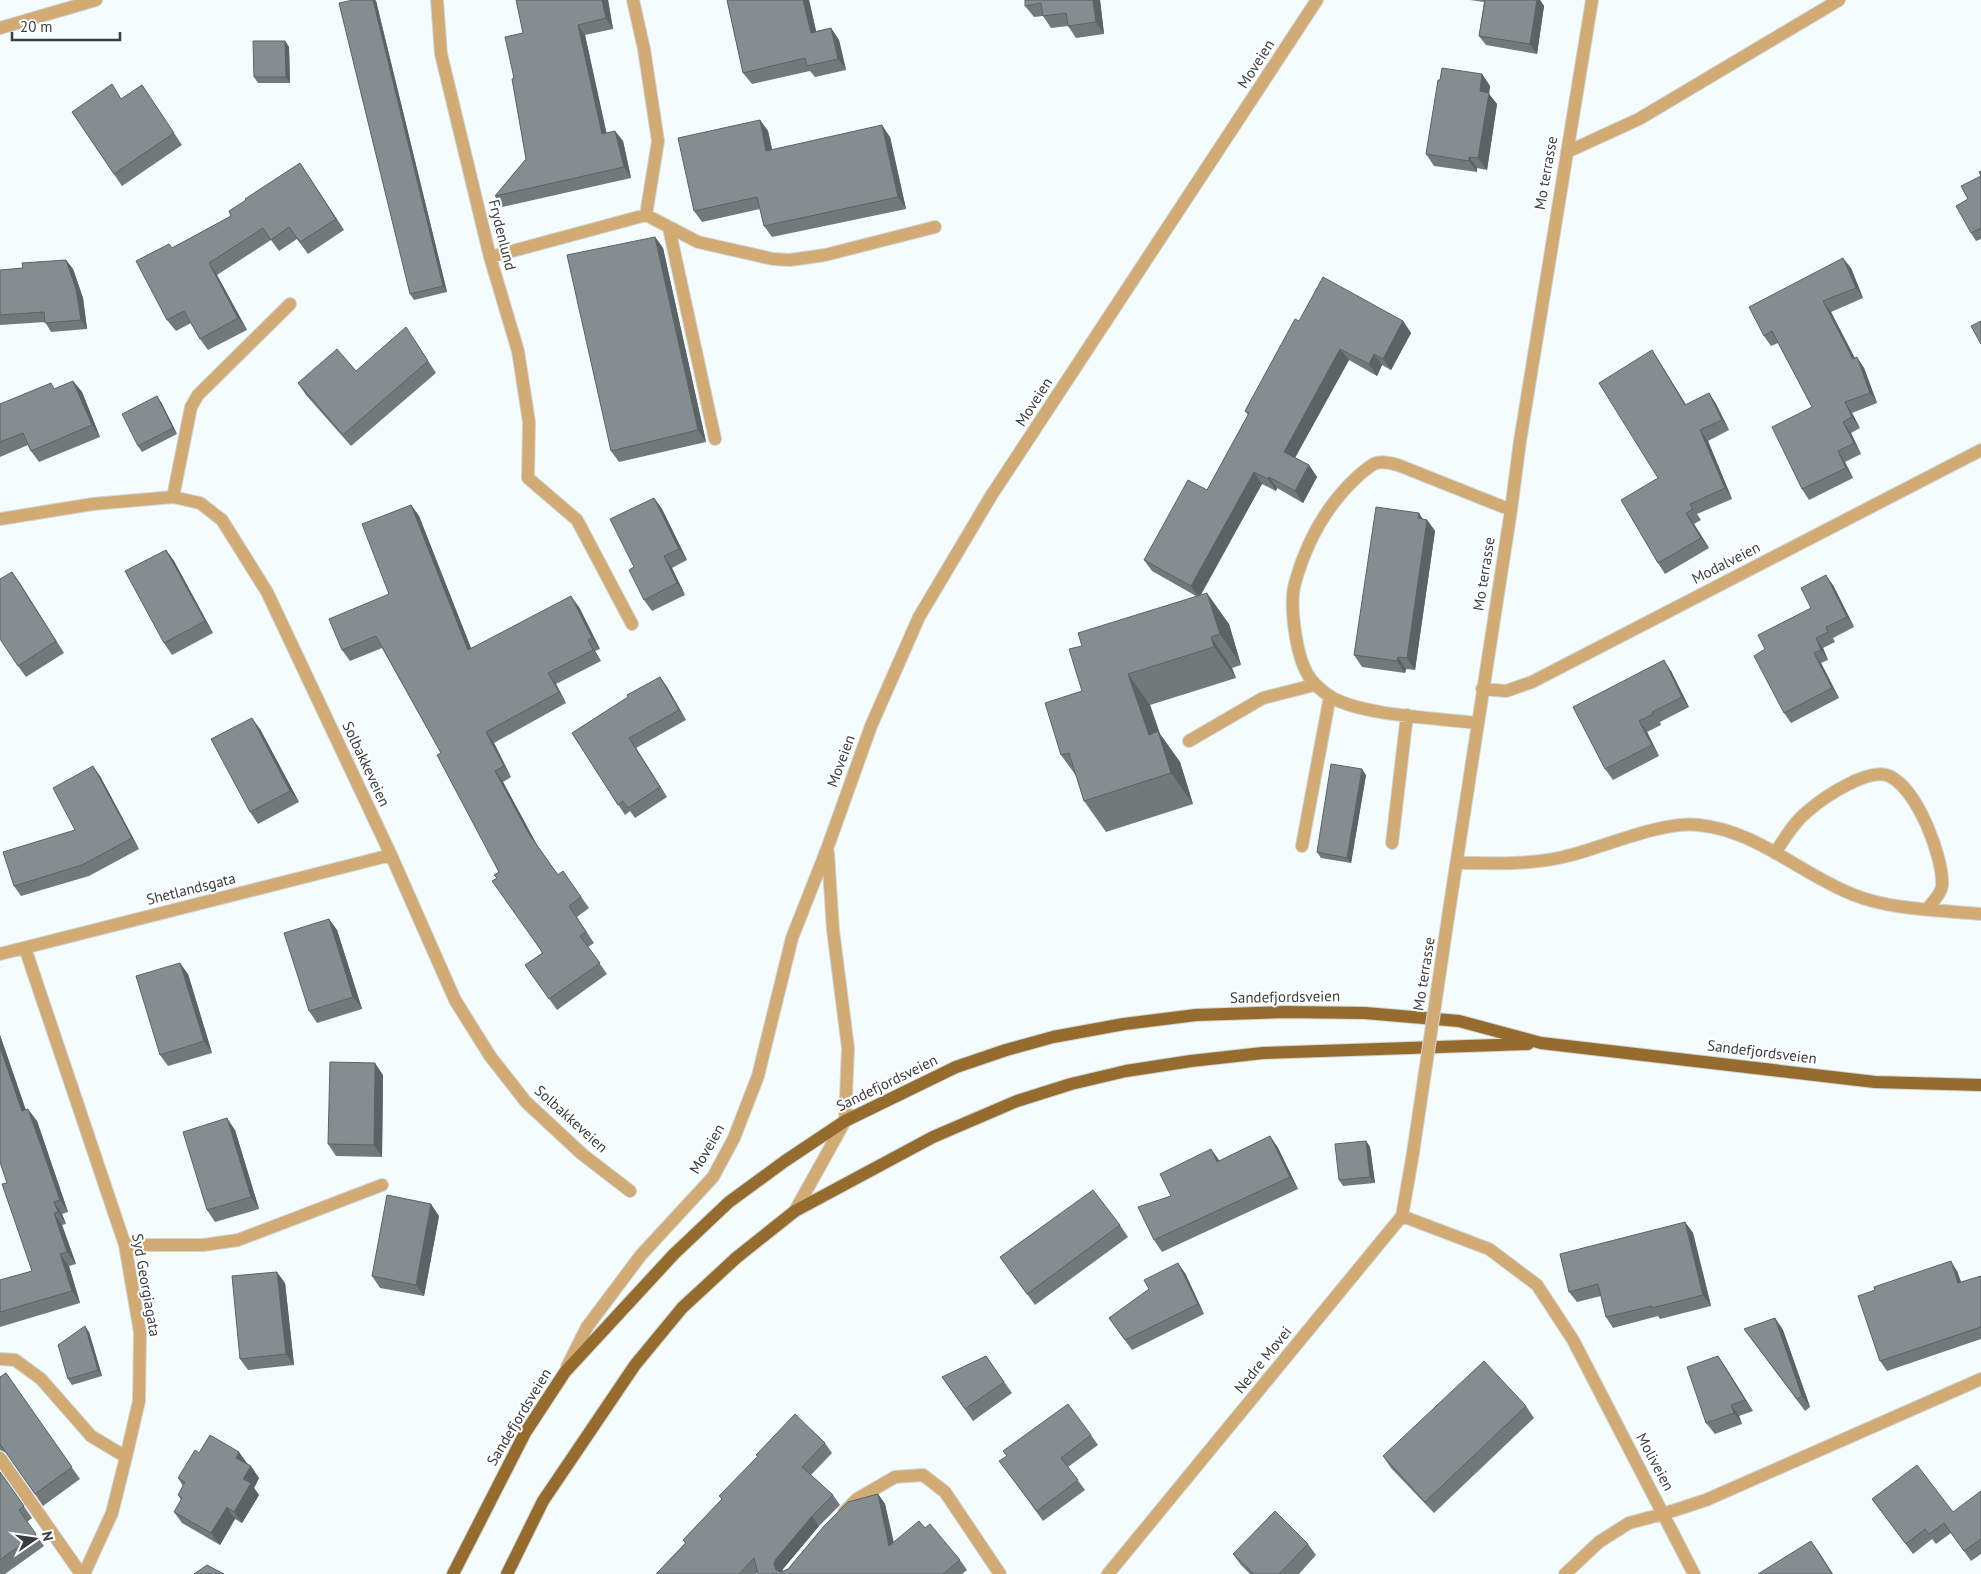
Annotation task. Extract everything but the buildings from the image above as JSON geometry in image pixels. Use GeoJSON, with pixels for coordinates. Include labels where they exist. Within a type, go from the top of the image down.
{"type":"FeatureCollection","features":[{"type":"Feature","properties":{"kind":"main road","name":"Sandefjordsveien"},"geometry":{"type":"LineString","coordinates":[[453,1574],[525,1433],[565,1372],[674,1254],[729,1202],[785,1160],[845,1121],[956,1067],[973,1061],[1053,1037],[1133,1022],[1265,1012],[1366,1013],[1459,1021],[1541,1043],[1875,1082],[1981,1085]]}},
{"type":"Feature","properties":{"kind":"main road","name":"Sandefjordsveien"},"geometry":{"type":"LineString","coordinates":[[507,1574],[543,1501],[636,1365],[682,1308],[736,1258],[796,1212],[933,1137],[1017,1101],[1071,1084],[1126,1071],[1263,1053],[1541,1043]]}},
{"type":"Feature","properties":{"kind":"street"},"geometry":{"type":"LineString","coordinates":[[0,28],[96,0]]}},
{"type":"Feature","properties":{"kind":"street","name":"Frydenlund"},"geometry":{"type":"LineString","coordinates":[[437,0],[441,54],[490,257],[518,351],[529,422],[528,478],[577,520],[632,624]]}},
{"type":"Feature","properties":{"kind":"street"},"geometry":{"type":"LineString","coordinates":[[633,0],[644,49],[658,141],[646,215]]}},
{"type":"Feature","properties":{"kind":"street","name":"Moveien"},"geometry":{"type":"LineString","coordinates":[[565,1372],[587,1327],[641,1255],[713,1177],[734,1138],[758,1076],[792,938],[827,849],[871,726],[920,617],[991,496],[1317,0]]}},
{"type":"Feature","properties":{"kind":"street","name":"Mo terrasse"},"geometry":{"type":"LineString","coordinates":[[1413,1153],[1520,441],[1592,0]]}},
{"type":"Feature","properties":{"kind":"street"},"geometry":{"type":"LineString","coordinates":[[1567,152],[1639,119],[1839,0]]}},
{"type":"Feature","properties":{"kind":"street"},"geometry":{"type":"LineString","coordinates":[[490,257],[646,215],[698,242],[773,259],[790,260],[825,256],[935,227]]}},
{"type":"Feature","properties":{"kind":"street"},"geometry":{"type":"LineString","coordinates":[[668,228],[715,439]]}},
{"type":"Feature","properties":{"kind":"street"},"geometry":{"type":"LineString","coordinates":[[173,497],[191,407],[198,395],[290,304]]}},
{"type":"Feature","properties":{"kind":"street","name":"Modalveien"},"geometry":{"type":"LineString","coordinates":[[1482,689],[1506,691],[1532,682],[1981,450]]}},
{"type":"Feature","properties":{"kind":"street"},"geometry":{"type":"LineString","coordinates":[[1477,723],[1407,715],[1348,705],[1330,696],[1314,685],[1307,674],[1298,648],[1292,600],[1306,550],[1322,519],[1346,488],[1365,470],[1375,464],[1387,462],[1398,464],[1511,510]]}},
{"type":"Feature","properties":{"kind":"street","name":"Solbakkeveien"},"geometry":{"type":"LineString","coordinates":[[0,519],[93,504],[173,497],[200,503],[222,520],[267,592],[390,855],[455,1000],[490,1056],[526,1102],[582,1154],[630,1191]]}},
{"type":"Feature","properties":{"kind":"street"},"geometry":{"type":"LineString","coordinates":[[1190,741],[1263,698],[1314,685]]}},
{"type":"Feature","properties":{"kind":"street"},"geometry":{"type":"LineString","coordinates":[[1302,846],[1330,696]]}},
{"type":"Feature","properties":{"kind":"street"},"geometry":{"type":"LineString","coordinates":[[1392,843],[1407,715]]}},
{"type":"Feature","properties":{"kind":"street"},"geometry":{"type":"LineString","coordinates":[[1775,853],[1789,832],[1807,811],[1854,781],[1874,774],[1889,776],[1901,784],[1918,809],[1934,840],[1941,866],[1942,889],[1928,908]]}},
{"type":"Feature","properties":{"kind":"street"},"geometry":{"type":"LineString","coordinates":[[1457,863],[1543,861],[1653,831],[1697,825],[1725,828],[1757,842],[1826,882],[1855,896],[1892,904],[1981,914]]}},
{"type":"Feature","properties":{"kind":"street","name":"Moveien"},"geometry":{"type":"LineString","coordinates":[[796,1212],[845,1121],[848,1048],[832,930],[827,849]]}},
{"type":"Feature","properties":{"kind":"street","name":"Shetlandsgata"},"geometry":{"type":"LineString","coordinates":[[0,954],[390,855]]}},
{"type":"Feature","properties":{"kind":"street","name":"Syd Georgiagata"},"geometry":{"type":"LineString","coordinates":[[25,948],[125,1245],[140,1332],[139,1401],[126,1457],[112,1513],[82,1574]]}},
{"type":"Feature","properties":{"kind":"street","name":"Nedre Movei"},"geometry":{"type":"LineString","coordinates":[[1108,1574],[1402,1216],[1413,1153]]}},
{"type":"Feature","properties":{"kind":"street"},"geometry":{"type":"LineString","coordinates":[[125,1245],[203,1245],[238,1240],[382,1185]]}},
{"type":"Feature","properties":{"kind":"street","name":"Moliveien"},"geometry":{"type":"LineString","coordinates":[[1402,1216],[1489,1249],[1537,1285],[1573,1340],[1664,1514],[1706,1500],[1981,1379]]}},
{"type":"Feature","properties":{"kind":"street"},"geometry":{"type":"LineString","coordinates":[[0,1359],[15,1360],[41,1379],[91,1436],[126,1457]]}},
{"type":"Feature","properties":{"kind":"street"},"geometry":{"type":"LineString","coordinates":[[0,1458],[82,1574]]}},
{"type":"Feature","properties":{"kind":"street"},"geometry":{"type":"LineString","coordinates":[[838,1518],[857,1499],[895,1477],[923,1475],[945,1492],[1000,1574]]}},
{"type":"Feature","properties":{"kind":"street"},"geometry":{"type":"LineString","coordinates":[[1565,1574],[1599,1542],[1629,1523],[1664,1514],[1694,1574]]}}]}
